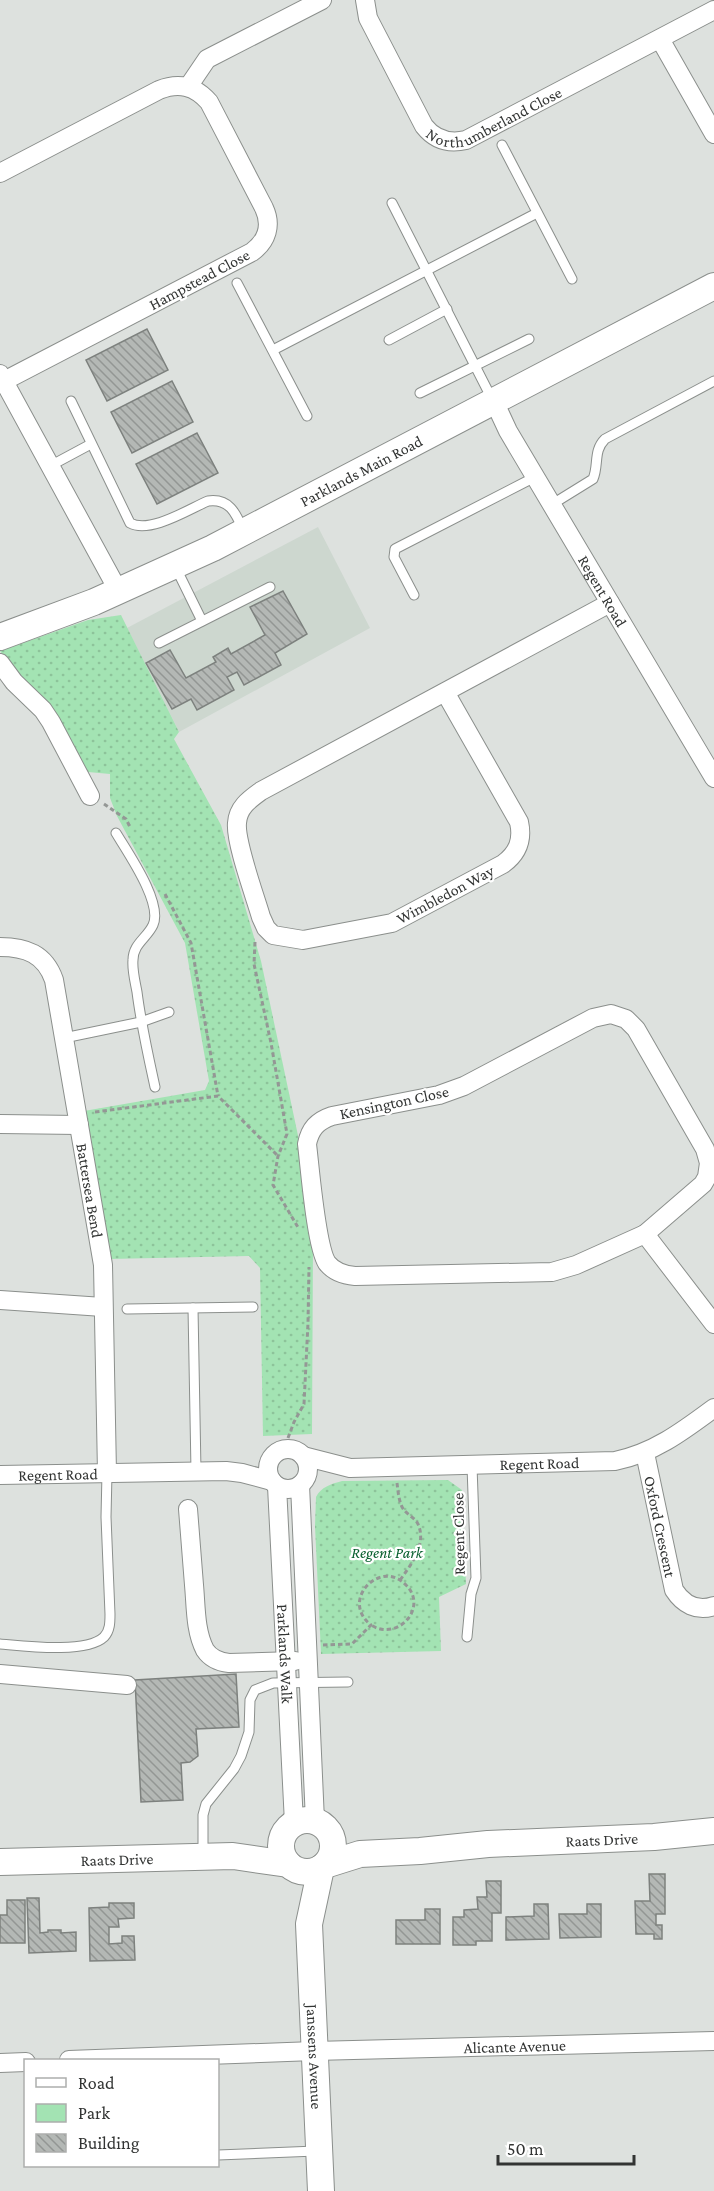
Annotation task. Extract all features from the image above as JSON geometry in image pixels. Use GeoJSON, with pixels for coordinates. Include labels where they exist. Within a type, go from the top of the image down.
{"type":"FeatureCollection","features":[{"type":"Feature","properties":{"kind":"street"},"geometry":{"type":"LineString","coordinates":[[0,173],[159,90],[168,86],[188,87],[207,59],[322,0]]}},
{"type":"Feature","properties":{"kind":"street","name":"Northumberland Close"},"geometry":{"type":"LineString","coordinates":[[365,0],[368,18],[424,126],[434,136],[449,142],[466,140],[714,10]]}},
{"type":"Feature","properties":{"kind":"street"},"geometry":{"type":"LineString","coordinates":[[660,39],[714,134]]}},
{"type":"Feature","properties":{"kind":"street","name":"Hampstead Close"},"geometry":{"type":"LineString","coordinates":[[119,592],[2,377],[252,252],[263,241],[268,227],[267,214],[209,102],[196,90],[188,87]]}},
{"type":"Feature","properties":{"kind":"street","name":"Parklands Main Road"},"geometry":{"type":"LineString","coordinates":[[0,637],[119,592],[244,533],[714,286]]}},
{"type":"Feature","properties":{"kind":"street","name":"Regent Road"},"geometry":{"type":"LineString","coordinates":[[494,401],[504,425],[610,603],[708,754],[714,778]]}},
{"type":"Feature","properties":{"kind":"street"},"geometry":{"type":"LineString","coordinates":[[266,928],[261,918],[238,838],[236,822],[246,801],[610,603]]}},
{"type":"Feature","properties":{"kind":"street"},"geometry":{"type":"LineString","coordinates":[[0,663],[14,682],[43,710],[90,795]]}},
{"type":"Feature","properties":{"kind":"street","name":"Wimbledon Way"},"geometry":{"type":"LineString","coordinates":[[266,928],[273,935],[303,940],[392,923],[503,864],[515,853],[521,838],[519,822],[445,692]]}},
{"type":"Feature","properties":{"kind":"street","name":"Battersea Bend"},"geometry":{"type":"LineString","coordinates":[[0,947],[28,950],[47,965],[54,980],[103,1265],[107,1473]]}},
{"type":"Feature","properties":{"kind":"street","name":"Kensington Close"},"geometry":{"type":"LineString","coordinates":[[602,1015],[620,1016],[636,1029],[705,1149],[709,1163],[707,1178],[699,1189],[645,1234],[576,1265],[552,1272],[348,1276],[334,1270],[322,1254],[308,1153],[309,1136],[318,1122],[325,1118],[439,1095],[464,1086],[593,1018],[602,1015]]}},
{"type":"Feature","properties":{"kind":"street"},"geometry":{"type":"LineString","coordinates":[[0,1124],[78,1120]]}},
{"type":"Feature","properties":{"kind":"street"},"geometry":{"type":"LineString","coordinates":[[645,1234],[714,1324]]}},
{"type":"Feature","properties":{"kind":"street"},"geometry":{"type":"LineString","coordinates":[[0,1300],[103,1307]]}},
{"type":"Feature","properties":{"kind":"street","name":"Regent Road"},"geometry":{"type":"LineString","coordinates":[[303,1456],[350,1468],[600,1463],[631,1458],[645,1453],[677,1435],[714,1408]]}},
{"type":"Feature","properties":{"kind":"street"},"geometry":{"type":"LineString","coordinates":[[285,1450],[292,1450],[303,1456],[308,1468],[302,1483],[284,1489],[275,1483],[268,1468],[274,1456],[285,1450]]}},
{"type":"Feature","properties":{"kind":"street","name":"Oxford Crescent"},"geometry":{"type":"LineString","coordinates":[[645,1453],[674,1590],[679,1597],[693,1607],[714,1606]]}},
{"type":"Feature","properties":{"kind":"street","name":"Regent Road"},"geometry":{"type":"LineString","coordinates":[[226,1471],[274,1456]]}},
{"type":"Feature","properties":{"kind":"street","name":"Regent Road"},"geometry":{"type":"LineString","coordinates":[[302,1483],[350,1468]]}},
{"type":"Feature","properties":{"kind":"street","name":"Regent Road"},"geometry":{"type":"LineString","coordinates":[[0,1475],[226,1471],[242,1473],[275,1483]]}},
{"type":"Feature","properties":{"kind":"street","name":"Parklands Walk"},"geometry":{"type":"LineString","coordinates":[[275,1483],[287,1683],[305,1827]]}},
{"type":"Feature","properties":{"kind":"street","name":"Parklands Walk"},"geometry":{"type":"LineString","coordinates":[[302,1483],[314,1653],[310,1684],[305,1827]]}},
{"type":"Feature","properties":{"kind":"street"},"geometry":{"type":"LineString","coordinates":[[188,1509],[197,1618],[205,1650],[212,1658],[220,1662],[286,1662],[314,1653]]}},
{"type":"Feature","properties":{"kind":"street"},"geometry":{"type":"LineString","coordinates":[[0,1674],[127,1685]]}},
{"type":"Feature","properties":{"kind":"street"},"geometry":{"type":"LineString","coordinates":[[305,1827],[333,1841],[332,1854],[323,1867],[307,1872],[291,1866],[281,1849],[305,1827]]}},
{"type":"Feature","properties":{"kind":"street","name":"Raats Drive"},"geometry":{"type":"LineString","coordinates":[[233,1856],[305,1827],[357,1842],[488,1844],[654,1837],[714,1831]]}},
{"type":"Feature","properties":{"kind":"street","name":"Raats Drive"},"geometry":{"type":"LineString","coordinates":[[323,1867],[360,1854],[488,1844]]}},
{"type":"Feature","properties":{"kind":"street","name":"Raats Drive"},"geometry":{"type":"LineString","coordinates":[[0,1862],[233,1856],[291,1866]]}},
{"type":"Feature","properties":{"kind":"street","name":"Janssens Avenue"},"geometry":{"type":"LineString","coordinates":[[291,1866],[309,1924],[321,2191]]}},
{"type":"Feature","properties":{"kind":"street","name":"Janssens Avenue"},"geometry":{"type":"LineString","coordinates":[[309,1924],[323,1867]]}},
{"type":"Feature","properties":{"kind":"street","name":"Alicante Avenue"},"geometry":{"type":"LineString","coordinates":[[118,2059],[314,2051],[714,2041]]}},
{"type":"Feature","properties":{"kind":"street"},"geometry":{"type":"LineString","coordinates":[[0,2067],[24,2062]]}},
{"type":"Feature","properties":{"kind":"lane"},"geometry":{"type":"LineString","coordinates":[[502,145],[572,279]]}},
{"type":"Feature","properties":{"kind":"lane"},"geometry":{"type":"LineString","coordinates":[[392,203],[494,401]]}},
{"type":"Feature","properties":{"kind":"lane"},"geometry":{"type":"LineString","coordinates":[[273,350],[537,213]]}},
{"type":"Feature","properties":{"kind":"lane"},"geometry":{"type":"LineString","coordinates":[[237,282],[307,416]]}},
{"type":"Feature","properties":{"kind":"lane"},"geometry":{"type":"LineString","coordinates":[[389,340],[447,309]]}},
{"type":"Feature","properties":{"kind":"lane"},"geometry":{"type":"LineString","coordinates":[[420,393],[529,339]]}},
{"type":"Feature","properties":{"kind":"lane"},"geometry":{"type":"LineString","coordinates":[[552,505],[593,479],[596,472],[597,449],[605,439],[714,381]]}},
{"type":"Feature","properties":{"kind":"lane"},"geometry":{"type":"LineString","coordinates":[[71,401],[130,524],[140,527],[151,526],[208,501],[219,500],[236,513],[244,533]]}},
{"type":"Feature","properties":{"kind":"lane"},"geometry":{"type":"LineString","coordinates":[[50,466],[91,444]]}},
{"type":"Feature","properties":{"kind":"lane"},"geometry":{"type":"LineString","coordinates":[[414,595],[394,557],[395,549],[535,477]]}},
{"type":"Feature","properties":{"kind":"lane"},"geometry":{"type":"LineString","coordinates":[[175,566],[202,621]]}},
{"type":"Feature","properties":{"kind":"lane"},"geometry":{"type":"LineString","coordinates":[[159,643],[270,587]]}},
{"type":"Feature","properties":{"kind":"lane"},"geometry":{"type":"LineString","coordinates":[[117,833],[155,906],[156,915],[152,928],[136,945],[132,958],[141,1022],[155,1087]]}},
{"type":"Feature","properties":{"kind":"lane"},"geometry":{"type":"LineString","coordinates":[[64,1038],[141,1022],[168,1012]]}},
{"type":"Feature","properties":{"kind":"lane"},"geometry":{"type":"LineString","coordinates":[[127,1308],[253,1307]]}},
{"type":"Feature","properties":{"kind":"lane"},"geometry":{"type":"LineString","coordinates":[[193,1308],[196,1471]]}},
{"type":"Feature","properties":{"kind":"lane","name":"Regent Close"},"geometry":{"type":"LineString","coordinates":[[467,1638],[471,1594],[476,1578],[472,1466]]}},
{"type":"Feature","properties":{"kind":"lane"},"geometry":{"type":"LineString","coordinates":[[0,1644],[49,1648],[85,1645],[97,1642],[107,1633],[110,1614],[106,1517],[107,1473]]}},
{"type":"Feature","properties":{"kind":"lane"},"geometry":{"type":"LineString","coordinates":[[203,1857],[203,1815],[206,1804],[241,1756],[249,1732],[252,1695],[260,1686],[273,1683],[348,1682]]}},
{"type":"Feature","properties":{"kind":"lane"},"geometry":{"type":"LineString","coordinates":[[219,2154],[319,2151]]}},
{"type":"Feature","properties":{"kind":"path"},"geometry":{"type":"LineString","coordinates":[[90,795],[126,819],[131,829]]}},
{"type":"Feature","properties":{"kind":"path"},"geometry":{"type":"LineString","coordinates":[[164,891],[191,943],[218,1096],[278,1156]]}},
{"type":"Feature","properties":{"kind":"path"},"geometry":{"type":"LineString","coordinates":[[266,928],[253,930],[254,964],[287,1134],[278,1156],[273,1185],[302,1235]]}},
{"type":"Feature","properties":{"kind":"path"},"geometry":{"type":"LineString","coordinates":[[78,1120],[218,1096]]}},
{"type":"Feature","properties":{"kind":"path"},"geometry":{"type":"LineString","coordinates":[[288,1438],[304,1404],[309,1259]]}},
{"type":"Feature","properties":{"kind":"path"},"geometry":{"type":"LineString","coordinates":[[396,1478],[401,1505],[418,1524],[420,1533],[419,1549],[400,1580]]}},
{"type":"Feature","properties":{"kind":"path"},"geometry":{"type":"LineString","coordinates":[[383,1577],[400,1580],[411,1591],[414,1607],[412,1614],[400,1627],[392,1630],[384,1630],[371,1625],[363,1616],[360,1608],[362,1591],[374,1579],[383,1577]]}},
{"type":"Feature","properties":{"kind":"path"},"geometry":{"type":"LineString","coordinates":[[314,1653],[352,1644],[371,1625]]}},
{"type":"Feature","properties":{"kind":"shaded area"},"geometry":{"type":"Polygon","coordinates":[[[318,527],[370,628],[179,732],[127,628],[318,527]]]}},
{"type":"Feature","properties":{"kind":"green space"},"geometry":{"type":"Polygon","coordinates":[[[121,615],[179,732],[174,739],[221,825],[261,961],[300,1145],[313,1243],[312,1434],[263,1436],[260,1268],[249,1256],[109,1259],[84,1111],[205,1090],[209,1081],[185,943],[117,816],[110,798],[110,774],[88,772],[0,651],[88,620],[121,615]]]}},
{"type":"Feature","properties":{"kind":"green space","name":"Regent Park"},"geometry":{"type":"Polygon","coordinates":[[[448,1480],[462,1490],[466,1584],[439,1597],[441,1651],[321,1654],[315,1526],[318,1494],[327,1486],[342,1481],[448,1480]]]}},
{"type":"Feature","properties":{"kind":"building"},"geometry":{"type":"Polygon","coordinates":[[[147,329],[168,370],[107,401],[86,360],[147,329]]]}},
{"type":"Feature","properties":{"kind":"building"},"geometry":{"type":"Polygon","coordinates":[[[172,381],[193,422],[132,453],[111,412],[172,381]]]}},
{"type":"Feature","properties":{"kind":"building"},"geometry":{"type":"Polygon","coordinates":[[[197,433],[218,473],[157,504],[136,464],[197,433]]]}},
{"type":"Feature","properties":{"kind":"building"},"geometry":{"type":"Polygon","coordinates":[[[283,591],[307,634],[275,653],[281,665],[244,685],[237,672],[227,677],[234,690],[197,710],[191,699],[172,709],[146,663],[170,650],[186,678],[216,662],[213,657],[228,648],[231,654],[265,635],[250,607],[283,591]]]}},
{"type":"Feature","properties":{"kind":"building"},"geometry":{"type":"Polygon","coordinates":[[[236,1674],[239,1727],[196,1729],[198,1756],[190,1762],[181,1763],[183,1800],[141,1802],[135,1680],[236,1674]]]}},
{"type":"Feature","properties":{"kind":"building"},"geometry":{"type":"Polygon","coordinates":[[[649,1874],[665,1874],[665,1914],[656,1914],[656,1925],[662,1925],[662,1939],[654,1939],[654,1934],[636,1934],[635,1901],[650,1901],[649,1874]]]}},
{"type":"Feature","properties":{"kind":"building"},"geometry":{"type":"Polygon","coordinates":[[[486,1881],[501,1881],[501,1913],[492,1913],[492,1941],[476,1941],[476,1945],[453,1945],[453,1917],[464,1917],[464,1910],[478,1909],[477,1897],[487,1897],[486,1881]]]}},
{"type":"Feature","properties":{"kind":"building"},"geometry":{"type":"Polygon","coordinates":[[[27,1898],[39,1898],[40,1933],[48,1932],[48,1930],[61,1930],[61,1933],[76,1932],[76,1951],[29,1953],[27,1898]]]}},
{"type":"Feature","properties":{"kind":"building"},"geometry":{"type":"Polygon","coordinates":[[[7,1900],[25,1900],[25,1943],[0,1943],[0,1915],[7,1915],[7,1900]]]}},
{"type":"Feature","properties":{"kind":"building"},"geometry":{"type":"Polygon","coordinates":[[[109,1903],[134,1903],[134,1918],[118,1919],[119,1927],[109,1927],[109,1944],[122,1943],[122,1936],[134,1936],[135,1960],[90,1961],[89,1908],[109,1907],[109,1903]]]}},
{"type":"Feature","properties":{"kind":"building"},"geometry":{"type":"Polygon","coordinates":[[[534,1904],[548,1904],[549,1939],[506,1940],[506,1917],[534,1916],[534,1904]]]}},
{"type":"Feature","properties":{"kind":"building"},"geometry":{"type":"Polygon","coordinates":[[[587,1904],[601,1904],[601,1937],[560,1938],[559,1914],[587,1914],[587,1904]]]}},
{"type":"Feature","properties":{"kind":"building"},"geometry":{"type":"Polygon","coordinates":[[[425,1909],[440,1909],[440,1944],[396,1944],[396,1920],[425,1920],[425,1909]]]}}]}
